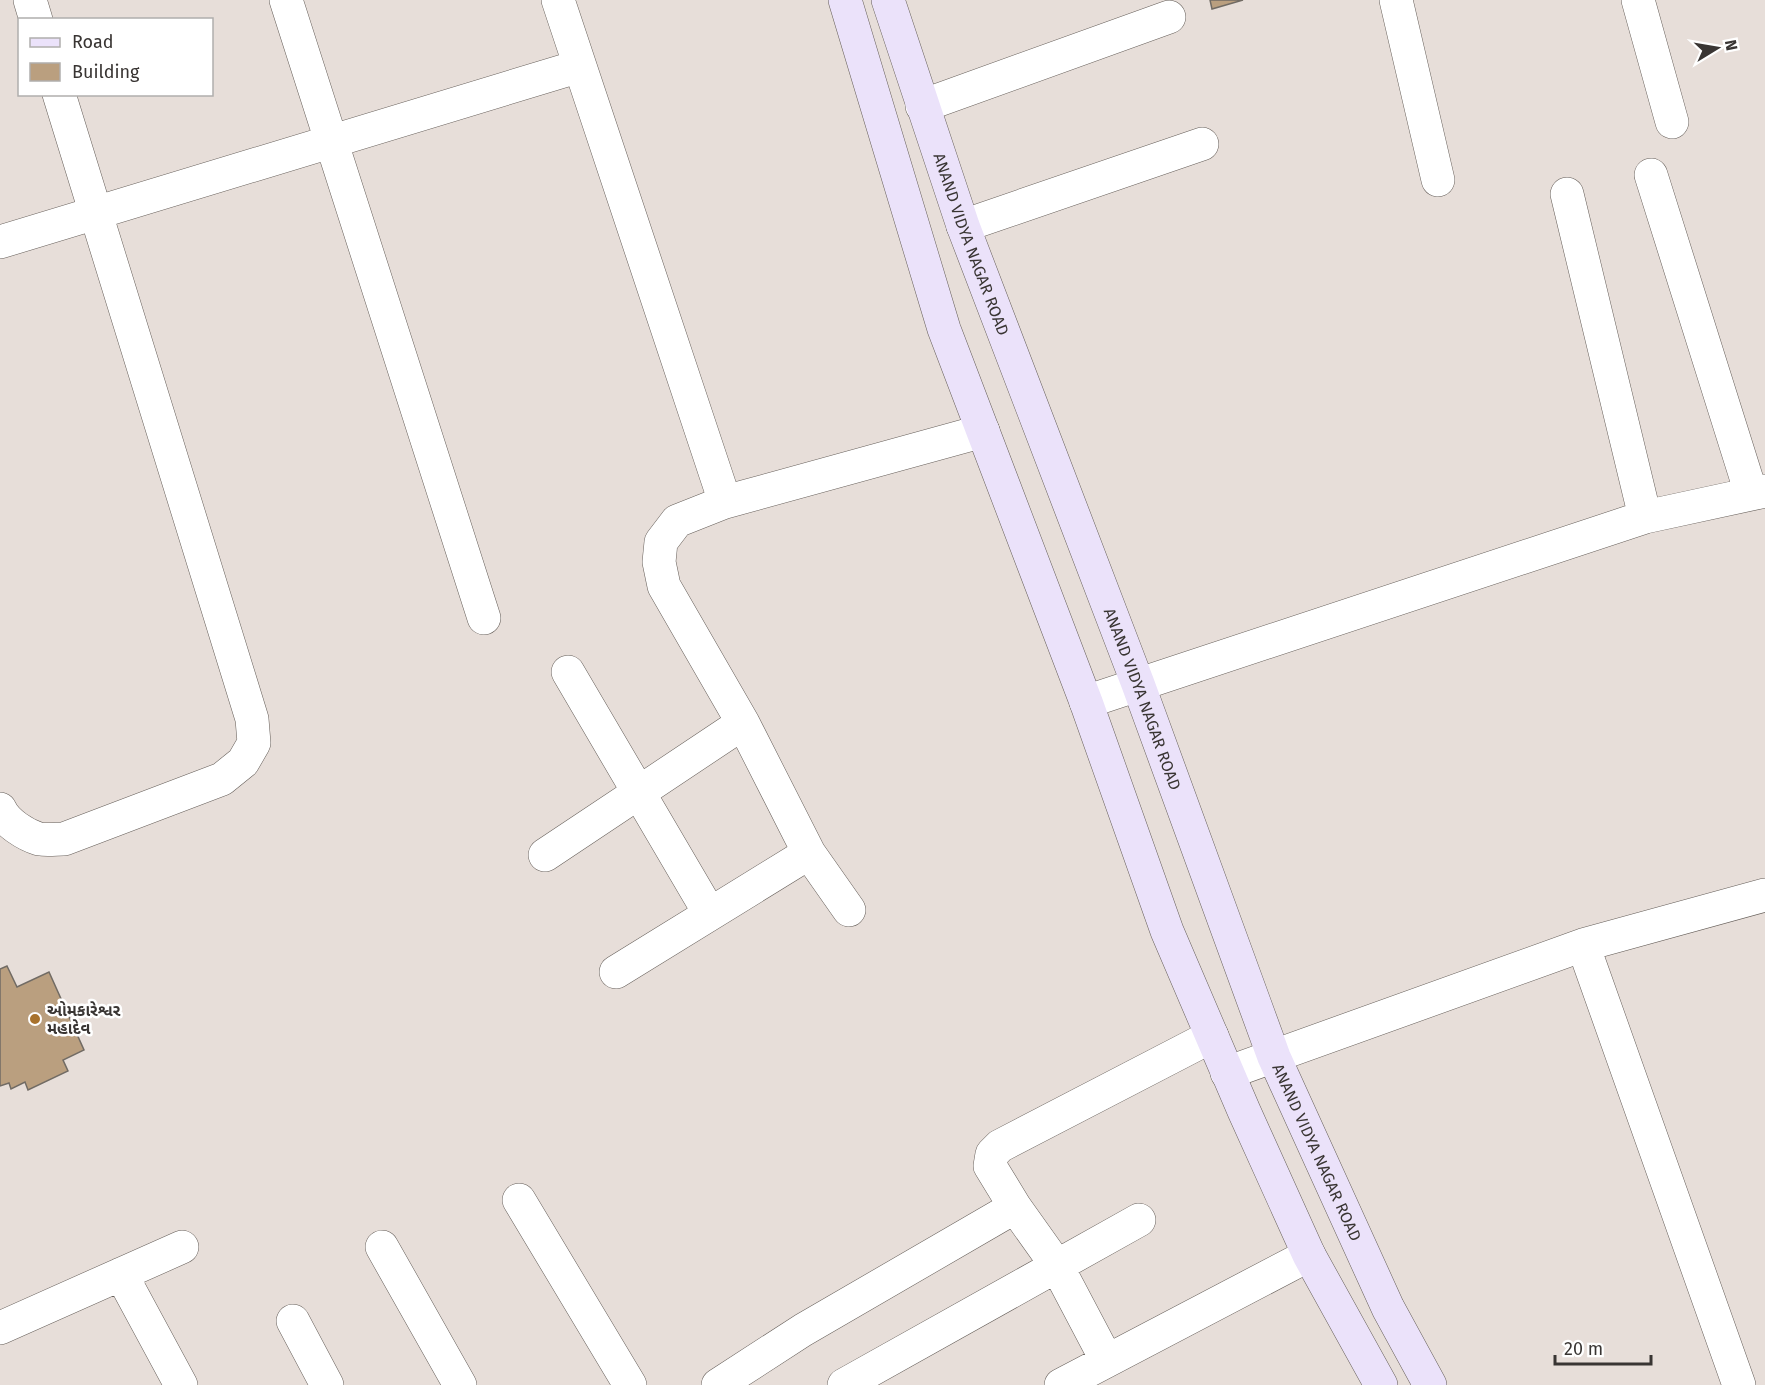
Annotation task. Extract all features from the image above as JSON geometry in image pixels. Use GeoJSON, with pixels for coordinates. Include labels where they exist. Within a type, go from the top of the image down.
{"type":"FeatureCollection","features":[{"type":"Feature","properties":{"kind":"main road"},"geometry":{"type":"LineString","coordinates":[[845,0],[944,328],[1086,702],[1167,931],[1227,1073],[1309,1255],[1381,1385]]}},
{"type":"Feature","properties":{"kind":"main road","name":"ANAND VIDYA NAGAR ROAD"},"geometry":{"type":"LineString","coordinates":[[888,0],[963,226],[1138,684],[1274,1057],[1388,1308],[1430,1385]]}},
{"type":"Feature","properties":{"kind":"street"},"geometry":{"type":"LineString","coordinates":[[30,0],[35,18]]}},
{"type":"Feature","properties":{"kind":"street"},"geometry":{"type":"LineString","coordinates":[[286,0],[484,618]]}},
{"type":"Feature","properties":{"kind":"street"},"geometry":{"type":"LineString","coordinates":[[558,0],[725,502]]}},
{"type":"Feature","properties":{"kind":"street"},"geometry":{"type":"LineString","coordinates":[[1396,0],[1438,180]]}},
{"type":"Feature","properties":{"kind":"street"},"geometry":{"type":"LineString","coordinates":[[1638,0],[1672,122]]}},
{"type":"Feature","properties":{"kind":"street"},"geometry":{"type":"LineString","coordinates":[[922,106],[1169,17]]}},
{"type":"Feature","properties":{"kind":"street"},"geometry":{"type":"LineString","coordinates":[[0,242],[580,66]]}},
{"type":"Feature","properties":{"kind":"street"},"geometry":{"type":"LineString","coordinates":[[0,810],[19,829],[40,839],[64,839],[222,779],[243,762],[254,743],[252,719],[60,96]]}},
{"type":"Feature","properties":{"kind":"street"},"geometry":{"type":"LineString","coordinates":[[963,226],[1202,144]]}},
{"type":"Feature","properties":{"kind":"street"},"geometry":{"type":"LineString","coordinates":[[1086,702],[1645,517],[1758,492],[1651,175]]}},
{"type":"Feature","properties":{"kind":"street"},"geometry":{"type":"LineString","coordinates":[[1567,194],[1645,517]]}},
{"type":"Feature","properties":{"kind":"street"},"geometry":{"type":"LineString","coordinates":[[849,910],[809,853],[743,723],[664,586],[659,562],[661,542],[677,521],[725,502],[983,432]]}},
{"type":"Feature","properties":{"kind":"street"},"geometry":{"type":"LineString","coordinates":[[568,672],[710,914]]}},
{"type":"Feature","properties":{"kind":"street"},"geometry":{"type":"LineString","coordinates":[[545,855],[743,723]]}},
{"type":"Feature","properties":{"kind":"street"},"geometry":{"type":"LineString","coordinates":[[616,972],[809,853]]}},
{"type":"Feature","properties":{"kind":"street"},"geometry":{"type":"LineString","coordinates":[[1227,1073],[1583,945],[1765,895]]}},
{"type":"Feature","properties":{"kind":"street"},"geometry":{"type":"LineString","coordinates":[[1583,945],[1739,1385]]}},
{"type":"Feature","properties":{"kind":"street"},"geometry":{"type":"LineString","coordinates":[[1107,1360],[1057,1266],[1015,1207],[990,1166],[992,1154],[1000,1146],[1212,1036]]}},
{"type":"Feature","properties":{"kind":"street"},"geometry":{"type":"LineString","coordinates":[[519,1200],[630,1385]]}},
{"type":"Feature","properties":{"kind":"street"},"geometry":{"type":"LineString","coordinates":[[718,1385],[803,1330],[1015,1207]]}},
{"type":"Feature","properties":{"kind":"street"},"geometry":{"type":"LineString","coordinates":[[844,1385],[1139,1220]]}},
{"type":"Feature","properties":{"kind":"street"},"geometry":{"type":"LineString","coordinates":[[0,1328],[182,1247]]}},
{"type":"Feature","properties":{"kind":"street"},"geometry":{"type":"LineString","coordinates":[[382,1247],[460,1385]]}},
{"type":"Feature","properties":{"kind":"street"},"geometry":{"type":"LineString","coordinates":[[1061,1385],[1309,1255]]}},
{"type":"Feature","properties":{"kind":"street"},"geometry":{"type":"LineString","coordinates":[[121,1274],[181,1385]]}},
{"type":"Feature","properties":{"kind":"street"},"geometry":{"type":"LineString","coordinates":[[293,1321],[327,1385]]}},
{"type":"Feature","properties":{"kind":"building"},"geometry":{"type":"Polygon","coordinates":[[[1210,0],[1243,0],[1212,9],[1210,0]]]}},
{"type":"Feature","properties":{"kind":"building","name":"ઓમકારેશ્વર મહાદેવ"},"geometry":{"type":"Polygon","coordinates":[[[7,966],[17,987],[49,972],[84,1050],[63,1060],[68,1071],[28,1090],[25,1082],[11,1089],[9,1083],[0,1086],[0,969],[7,966]]]}},
{"type":"Feature","properties":{"kind":"place","name":"ઓમકારેશ્વર મહાદેવ"},"geometry":{"type":"Point","coordinates":[35,1019]}}]}
